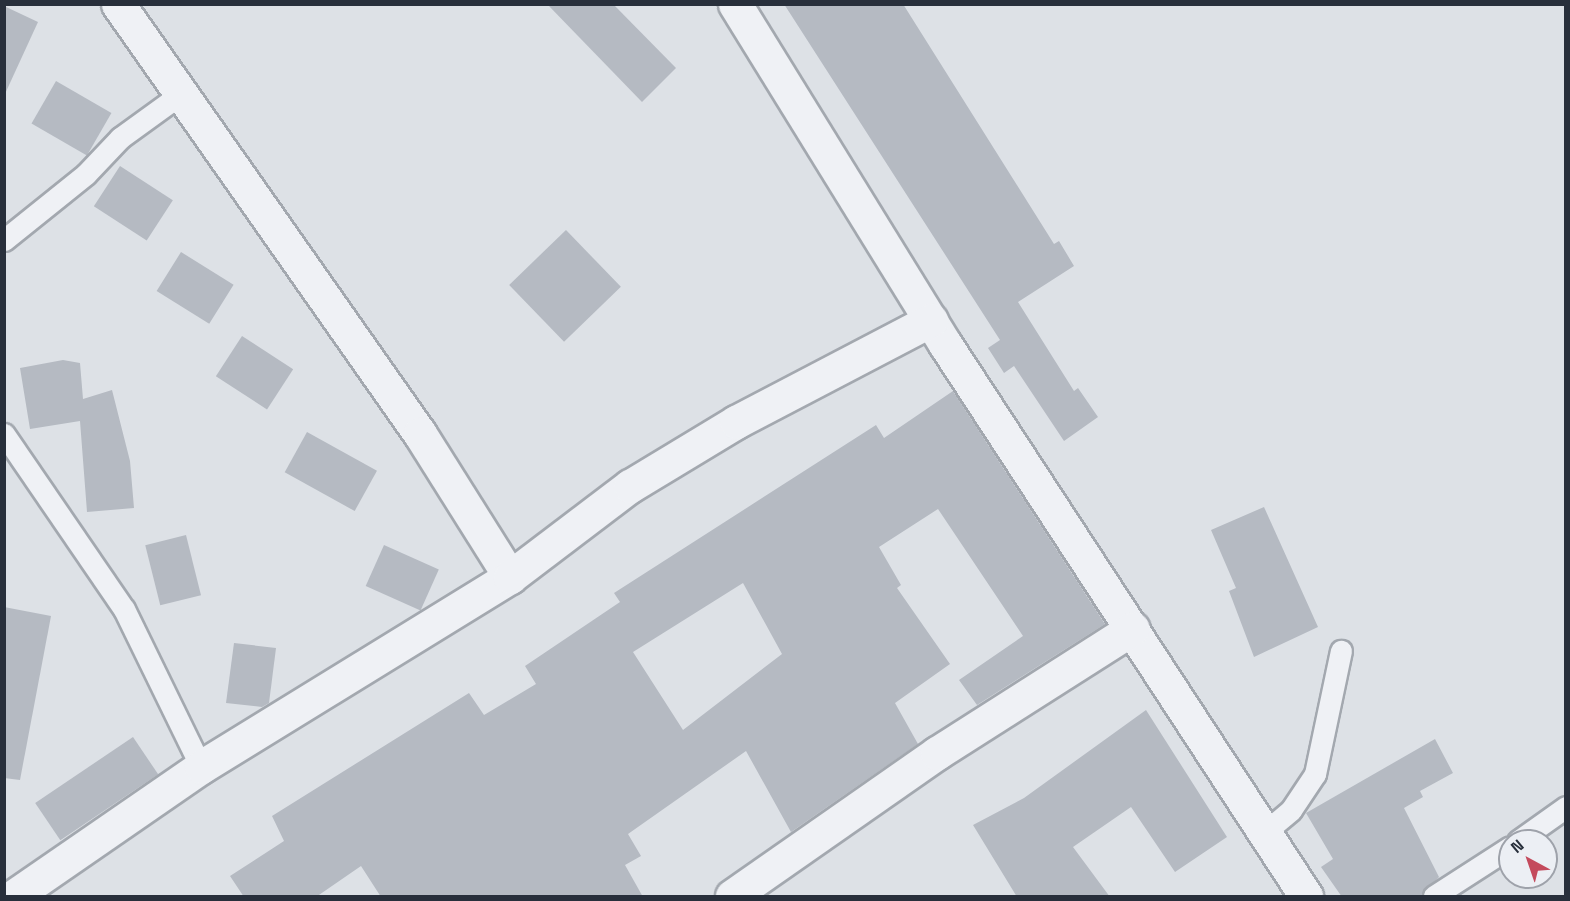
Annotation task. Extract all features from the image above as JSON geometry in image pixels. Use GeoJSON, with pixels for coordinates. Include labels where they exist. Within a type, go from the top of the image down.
{"type":"FeatureCollection","features":[{"type":"Feature","properties":{"kind":"street"},"geometry":{"type":"LineString","coordinates":[[118,4],[178,96],[272,219],[420,434],[510,577]]}},
{"type":"Feature","properties":{"kind":"street"},"geometry":{"type":"LineString","coordinates":[[735,4],[931,320],[1306,897]]}},
{"type":"Feature","properties":{"kind":"street"},"geometry":{"type":"LineString","coordinates":[[14,897],[201,767],[510,577],[630,486],[736,422],[931,320]]}},
{"type":"Feature","properties":{"kind":"street"},"geometry":{"type":"LineString","coordinates":[[732,897],[937,753],[1133,628]]}},
{"type":"Feature","properties":{"kind":"lane"},"geometry":{"type":"LineString","coordinates":[[4,240],[86,174],[120,138],[178,96]]}},
{"type":"Feature","properties":{"kind":"lane"},"geometry":{"type":"LineString","coordinates":[[4,434],[124,609],[201,767]]}},
{"type":"Feature","properties":{"kind":"lane"},"geometry":{"type":"LineString","coordinates":[[1265,832],[1291,810],[1315,774],[1341,651]]}},
{"type":"Feature","properties":{"kind":"lane"},"geometry":{"type":"LineString","coordinates":[[1535,829],[1566,807]]}},
{"type":"Feature","properties":{"kind":"lane"},"geometry":{"type":"LineString","coordinates":[[1434,897],[1498,855]]}},
{"type":"Feature","properties":{"kind":"building"},"geometry":{"type":"Polygon","coordinates":[[[547,4],[613,4],[676,68],[642,102],[547,4]]]}},
{"type":"Feature","properties":{"kind":"building"},"geometry":{"type":"Polygon","coordinates":[[[784,4],[903,4],[1054,244],[1059,241],[1074,266],[1018,302],[1074,391],[1078,388],[1098,417],[1064,441],[1014,366],[1004,373],[988,348],[1000,340],[784,4]]]}},
{"type":"Feature","properties":{"kind":"building"},"geometry":{"type":"Polygon","coordinates":[[[4,6],[38,22],[4,96],[4,6]]]}},
{"type":"Feature","properties":{"kind":"building"},"geometry":{"type":"Polygon","coordinates":[[[56,81],[111,113],[87,155],[32,123],[56,81]]]}},
{"type":"Feature","properties":{"kind":"building"},"geometry":{"type":"Polygon","coordinates":[[[120,166],[173,200],[147,241],[94,206],[120,166]]]}},
{"type":"Feature","properties":{"kind":"building"},"geometry":{"type":"Polygon","coordinates":[[[566,230],[621,287],[564,342],[509,285],[566,230]]]}},
{"type":"Feature","properties":{"kind":"building"},"geometry":{"type":"Polygon","coordinates":[[[181,252],[234,285],[209,324],[157,291],[181,252]]]}},
{"type":"Feature","properties":{"kind":"building"},"geometry":{"type":"Polygon","coordinates":[[[242,336],[293,369],[267,409],[216,376],[242,336]]]}},
{"type":"Feature","properties":{"kind":"building"},"geometry":{"type":"Polygon","coordinates":[[[63,360],[80,363],[83,399],[112,390],[130,461],[134,508],[87,512],[80,421],[30,429],[20,368],[63,360]]]}},
{"type":"Feature","properties":{"kind":"building"},"geometry":{"type":"Polygon","coordinates":[[[953,391],[1105,624],[977,705],[959,680],[1023,636],[938,509],[879,547],[901,585],[897,588],[950,664],[895,703],[918,744],[791,832],[746,751],[628,834],[641,856],[625,865],[643,897],[381,897],[361,866],[316,897],[244,897],[230,876],[284,841],[272,816],[469,693],[484,715],[536,684],[525,666],[620,602],[614,593],[876,425],[884,438],[953,391]],[[743,583],[633,652],[683,730],[782,654],[743,583]]]}},
{"type":"Feature","properties":{"kind":"building"},"geometry":{"type":"Polygon","coordinates":[[[307,432],[377,471],[355,511],[285,472],[307,432]]]}},
{"type":"Feature","properties":{"kind":"building"},"geometry":{"type":"Polygon","coordinates":[[[1264,507],[1318,627],[1254,657],[1229,591],[1236,588],[1211,530],[1264,507]]]}},
{"type":"Feature","properties":{"kind":"building"},"geometry":{"type":"Polygon","coordinates":[[[186,535],[201,595],[160,605],[145,545],[186,535]]]}},
{"type":"Feature","properties":{"kind":"building"},"geometry":{"type":"Polygon","coordinates":[[[384,545],[439,569],[421,611],[366,586],[384,545]]]}},
{"type":"Feature","properties":{"kind":"building"},"geometry":{"type":"Polygon","coordinates":[[[4,607],[51,616],[20,780],[4,778],[4,607]]]}},
{"type":"Feature","properties":{"kind":"building"},"geometry":{"type":"Polygon","coordinates":[[[234,643],[276,648],[269,703],[262,707],[226,703],[234,643]]]}},
{"type":"Feature","properties":{"kind":"building"},"geometry":{"type":"Polygon","coordinates":[[[1146,710],[1227,837],[1175,872],[1131,807],[1073,847],[1110,897],[1017,897],[973,825],[1024,798],[1146,710]]]}},
{"type":"Feature","properties":{"kind":"building"},"geometry":{"type":"Polygon","coordinates":[[[133,737],[158,774],[60,840],[35,803],[133,737]]]}},
{"type":"Feature","properties":{"kind":"building"},"geometry":{"type":"Polygon","coordinates":[[[1435,739],[1453,773],[1420,791],[1423,797],[1404,808],[1439,877],[1421,897],[1342,897],[1321,867],[1333,859],[1306,813],[1435,739]]]}}]}
